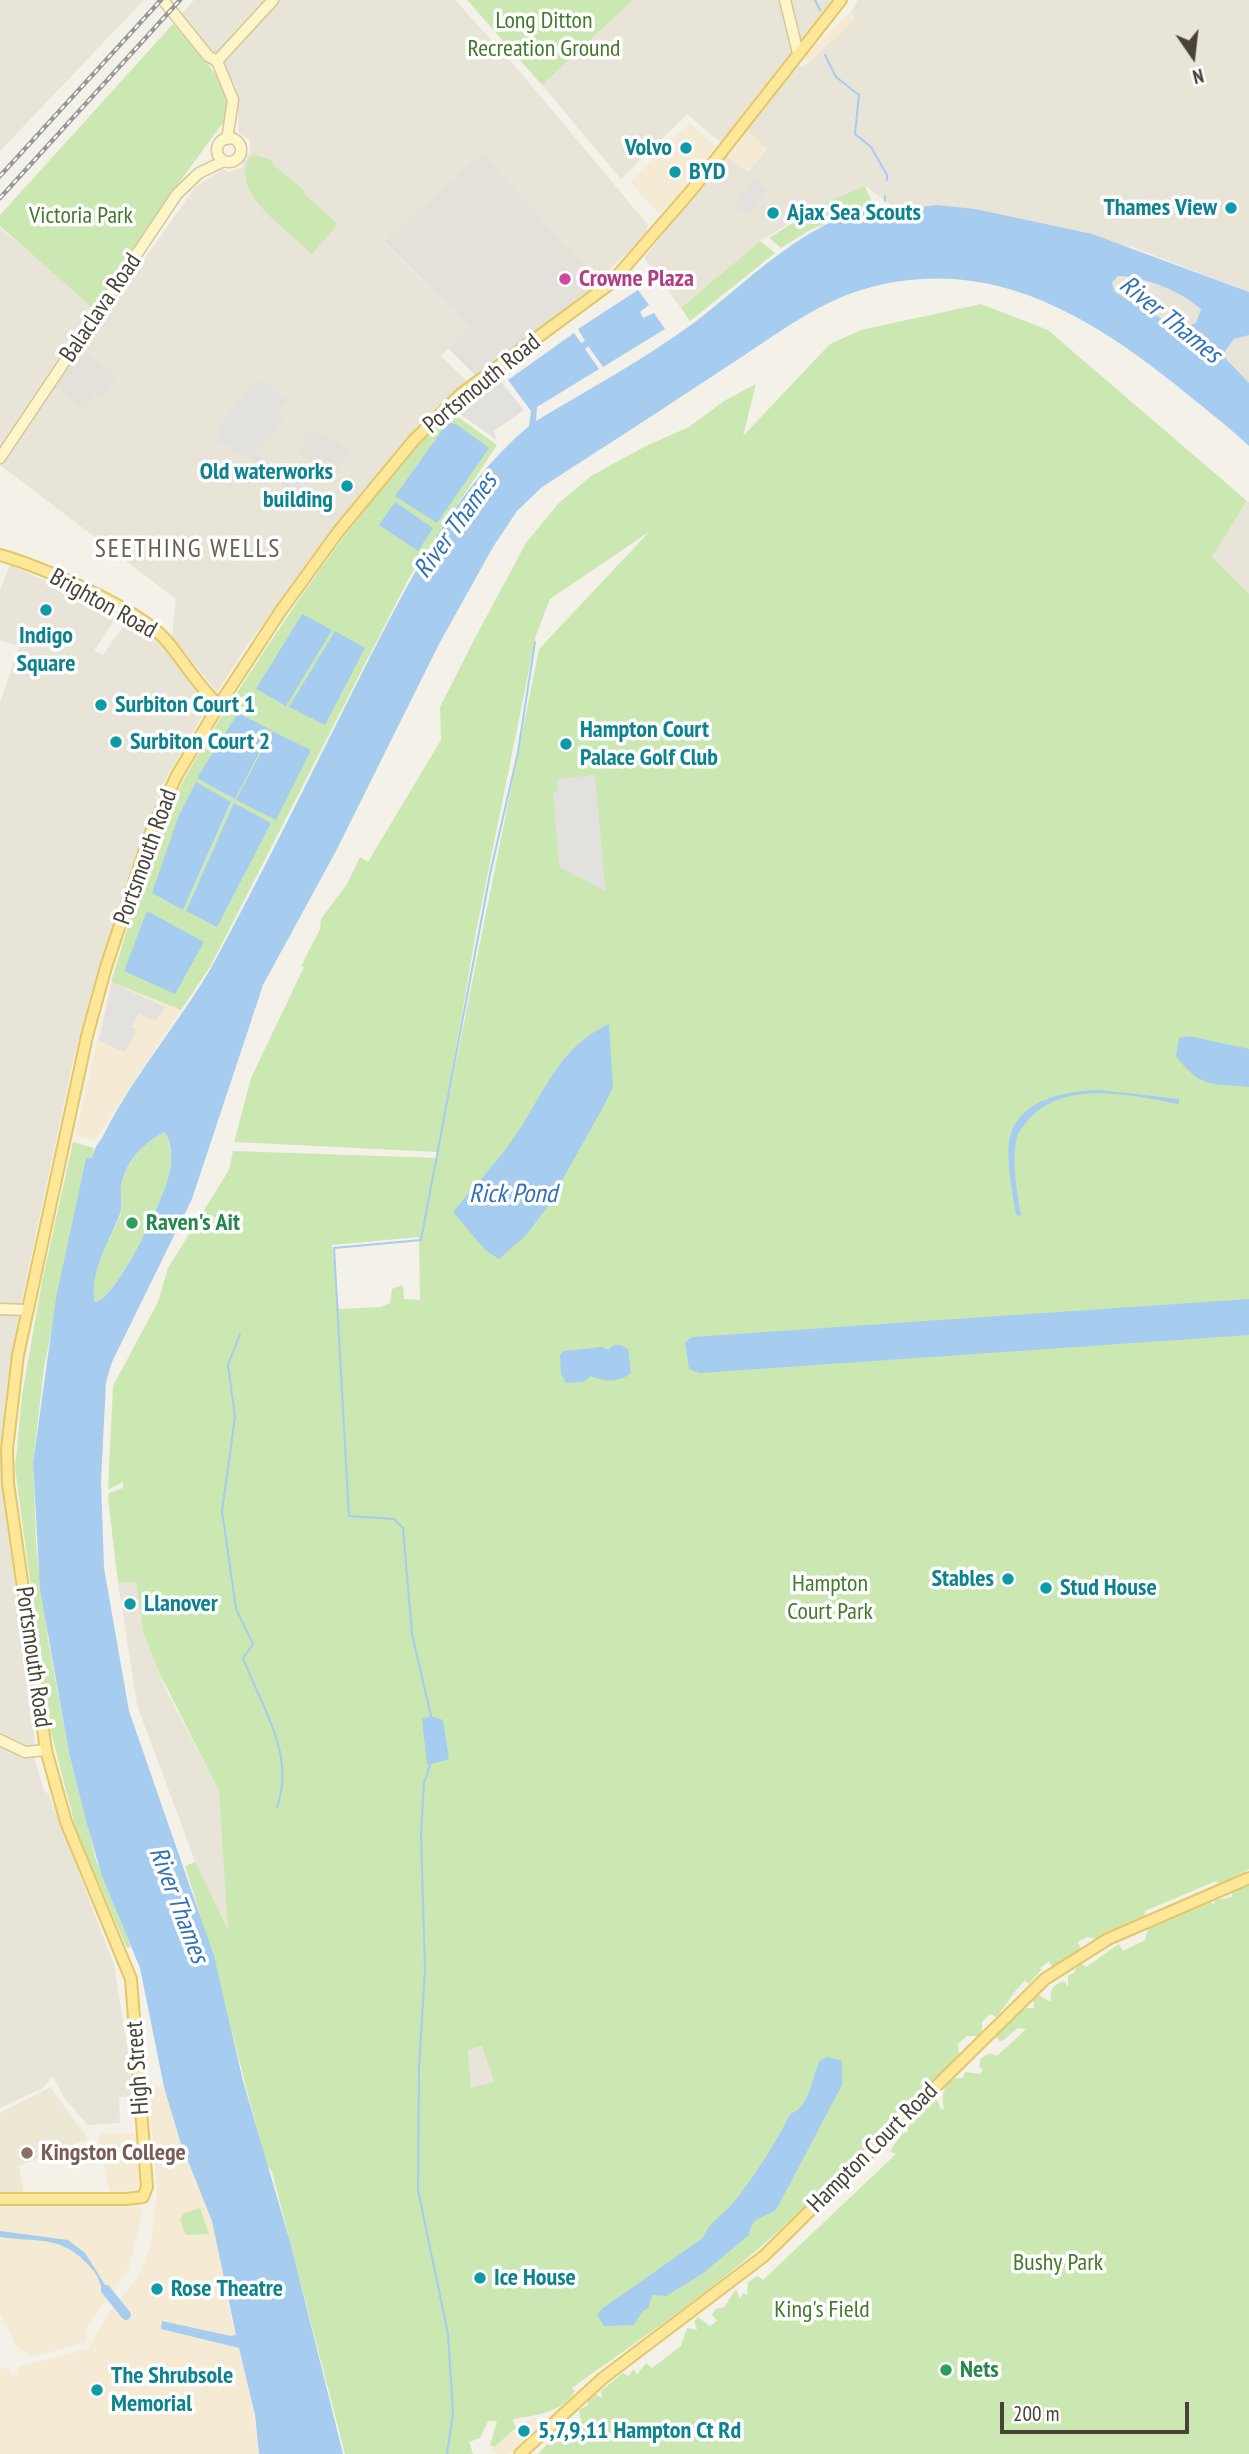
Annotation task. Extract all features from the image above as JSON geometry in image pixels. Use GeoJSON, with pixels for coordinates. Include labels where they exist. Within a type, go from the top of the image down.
{"type":"FeatureCollection","features":[{"type":"Feature","properties":{"kind":"main road","name":"Portsmouth Road"},"geometry":{"type":"LineString","coordinates":[[115,1941],[66,1822],[46,1751],[8,1483],[7,1449],[26,1310],[84,1049],[106,967],[152,829],[177,775],[219,705],[338,532],[414,440],[461,394],[611,284],[691,191],[841,0]]}},
{"type":"Feature","properties":{"kind":"main road","name":"Brighton Road"},"geometry":{"type":"LineString","coordinates":[[0,555],[60,578],[163,636],[219,705]]}},
{"type":"Feature","properties":{"kind":"main road","name":"Hampton Court Road"},"geometry":{"type":"LineString","coordinates":[[520,2454],[603,2378],[764,2256],[1045,1979],[1108,1939],[1249,1878]]}},
{"type":"Feature","properties":{"kind":"main road","name":"High Street"},"geometry":{"type":"LineString","coordinates":[[0,2199],[143,2197],[148,2183],[131,1979],[115,1941]]}},
{"type":"Feature","properties":{"kind":"street"},"geometry":{"type":"LineString","coordinates":[[163,0],[208,57],[218,65],[233,100],[231,139]]}},
{"type":"Feature","properties":{"kind":"street"},"geometry":{"type":"LineString","coordinates":[[218,65],[273,0]]}},
{"type":"Feature","properties":{"kind":"street"},"geometry":{"type":"LineString","coordinates":[[785,0],[798,53]]}},
{"type":"Feature","properties":{"kind":"street"},"geometry":{"type":"LineString","coordinates":[[231,139],[241,147],[240,156],[233,162],[221,159],[218,145],[231,139]]}},
{"type":"Feature","properties":{"kind":"street","name":"Balaclava Road"},"geometry":{"type":"LineString","coordinates":[[0,458],[177,194],[221,159]]}},
{"type":"Feature","properties":{"kind":"street"},"geometry":{"type":"LineString","coordinates":[[0,1309],[26,1310]]}},
{"type":"Feature","properties":{"kind":"street"},"geometry":{"type":"LineString","coordinates":[[0,1741],[29,1753],[46,1751]]}},
{"type":"Feature","properties":{"kind":"shaded area"},"geometry":{"type":"Polygon","coordinates":[[[0,0],[144,0],[0,151],[0,0]]]}},
{"type":"Feature","properties":{"kind":"shaded area"},"geometry":{"type":"Polygon","coordinates":[[[194,0],[455,0],[521,73],[648,225],[646,233],[594,286],[580,269],[584,265],[482,153],[384,243],[470,327],[441,356],[468,382],[440,405],[384,466],[248,644],[217,692],[172,637],[176,599],[0,465],[0,228],[105,315],[196,186],[224,169],[228,172],[242,168],[245,157],[250,154],[250,140],[239,133],[236,87],[223,64],[181,14],[194,0]]]}},
{"type":"Feature","properties":{"kind":"shaded area"},"geometry":{"type":"Polygon","coordinates":[[[633,0],[833,0],[721,143],[687,114],[621,179],[542,85],[633,0]]]}},
{"type":"Feature","properties":{"kind":"shaded area"},"geometry":{"type":"Polygon","coordinates":[[[858,0],[1249,0],[1249,292],[1130,246],[895,208],[865,186],[796,216],[797,219],[760,241],[681,308],[644,258],[726,155],[748,172],[767,149],[746,130],[797,63],[801,67],[808,63],[855,19],[851,12],[858,0]]]}},
{"type":"Feature","properties":{"kind":"shaded area"},"geometry":{"type":"Polygon","coordinates":[[[851,12],[855,19],[808,63],[804,56],[851,12]]]}},
{"type":"Feature","properties":{"kind":"shaded area"},"geometry":{"type":"Polygon","coordinates":[[[689,123],[716,146],[683,191],[659,214],[630,182],[689,123]]]}},
{"type":"Feature","properties":{"kind":"shaded area"},"geometry":{"type":"Polygon","coordinates":[[[746,130],[767,149],[748,172],[726,155],[746,130]]]}},
{"type":"Feature","properties":{"kind":"shaded area"},"geometry":{"type":"Polygon","coordinates":[[[482,153],[584,265],[581,270],[594,286],[477,377],[448,348],[470,327],[384,242],[482,153]]]}},
{"type":"Feature","properties":{"kind":"shaded area"},"geometry":{"type":"Polygon","coordinates":[[[754,179],[767,190],[745,213],[733,207],[754,179]]]}},
{"type":"Feature","properties":{"kind":"shaded area"},"geometry":{"type":"Polygon","coordinates":[[[1118,276],[1137,277],[1185,295],[1201,309],[1196,323],[1180,329],[1115,292],[1112,283],[1118,276]]]}},
{"type":"Feature","properties":{"kind":"shaded area"},"geometry":{"type":"Polygon","coordinates":[[[1249,335],[1249,383],[1227,360],[1224,353],[1234,339],[1249,335]]]}},
{"type":"Feature","properties":{"kind":"shaded area"},"geometry":{"type":"Polygon","coordinates":[[[81,350],[117,376],[102,396],[95,392],[83,408],[54,387],[81,350]]]}},
{"type":"Feature","properties":{"kind":"shaded area"},"geometry":{"type":"Polygon","coordinates":[[[263,379],[286,400],[277,410],[283,420],[260,450],[256,448],[256,453],[336,512],[330,520],[300,501],[302,498],[253,460],[217,440],[220,436],[215,433],[254,381],[259,384],[263,379]]]}},
{"type":"Feature","properties":{"kind":"shaded area"},"geometry":{"type":"Polygon","coordinates":[[[499,379],[524,410],[494,431],[497,440],[454,410],[499,379]]]}},
{"type":"Feature","properties":{"kind":"shaded area"},"geometry":{"type":"Polygon","coordinates":[[[313,432],[333,440],[349,453],[330,478],[299,450],[313,432]]]}},
{"type":"Feature","properties":{"kind":"shaded area"},"geometry":{"type":"Polygon","coordinates":[[[1247,501],[1249,502],[1249,594],[1212,557],[1247,501]]]}},
{"type":"Feature","properties":{"kind":"shaded area"},"geometry":{"type":"Polygon","coordinates":[[[10,565],[118,614],[94,651],[103,655],[128,620],[145,628],[168,648],[208,706],[160,789],[90,999],[74,1057],[18,1317],[6,1394],[2,1483],[35,1742],[31,1747],[44,1790],[49,1795],[114,1965],[135,2096],[119,2097],[120,2123],[88,2125],[65,2099],[53,2076],[43,2088],[0,2108],[0,703],[19,646],[0,641],[0,590],[10,565]]]}},
{"type":"Feature","properties":{"kind":"shaded area"},"geometry":{"type":"Polygon","coordinates":[[[595,775],[606,891],[559,867],[553,793],[558,792],[557,779],[595,775]]]}},
{"type":"Feature","properties":{"kind":"shaded area"},"geometry":{"type":"Polygon","coordinates":[[[111,982],[181,1010],[95,1140],[75,1135],[111,982]]]}},
{"type":"Feature","properties":{"kind":"shaded area"},"geometry":{"type":"Polygon","coordinates":[[[112,983],[165,1007],[156,1021],[138,1013],[132,1027],[137,1029],[125,1052],[99,1041],[112,983]]]}},
{"type":"Feature","properties":{"kind":"shaded area"},"geometry":{"type":"Polygon","coordinates":[[[136,1581],[143,1631],[165,1688],[219,1791],[234,1966],[137,1705],[118,1583],[136,1581]]]}},
{"type":"Feature","properties":{"kind":"shaded area"},"geometry":{"type":"Polygon","coordinates":[[[483,2046],[494,2083],[471,2089],[468,2050],[483,2046]]]}},
{"type":"Feature","properties":{"kind":"shaded area","name":"Kingston College"},"geometry":{"type":"Polygon","coordinates":[[[50,2087],[88,2139],[19,2166],[24,2192],[0,2194],[0,2113],[50,2087]]]}},
{"type":"Feature","properties":{"kind":"shaded area"},"geometry":{"type":"Polygon","coordinates":[[[164,2087],[180,2142],[212,2221],[223,2264],[226,2297],[252,2402],[259,2454],[0,2454],[0,2369],[9,2368],[13,2376],[19,2374],[19,2367],[88,2349],[111,2309],[138,2278],[151,2244],[157,2190],[148,2088],[164,2087]]]}},
{"type":"Feature","properties":{"kind":"shaded area"},"geometry":{"type":"Polygon","coordinates":[[[132,2133],[137,2138],[141,2181],[135,2190],[112,2192],[109,2189],[98,2137],[102,2134],[132,2133]]]}},
{"type":"Feature","properties":{"kind":"shaded area"},"geometry":{"type":"Polygon","coordinates":[[[0,2206],[138,2206],[143,2210],[129,2267],[87,2327],[85,2342],[32,2357],[16,2346],[0,2312],[0,2206]]]}},
{"type":"Feature","properties":{"kind":"shaded area"},"geometry":{"type":"Polygon","coordinates":[[[534,2416],[540,2424],[509,2454],[496,2454],[491,2448],[534,2416]]]}},
{"type":"Feature","properties":{"kind":"green space","name":"Long Ditton Recreation Ground"},"geometry":{"type":"Polygon","coordinates":[[[467,0],[633,0],[542,85],[467,0]]]}},
{"type":"Feature","properties":{"kind":"green space","name":"Victoria Park"},"geometry":{"type":"Polygon","coordinates":[[[173,24],[219,80],[227,106],[225,120],[164,203],[93,308],[0,226],[0,215],[173,24]]]}},
{"type":"Feature","properties":{"kind":"green space"},"geometry":{"type":"Polygon","coordinates":[[[255,155],[273,161],[271,163],[305,191],[304,194],[338,224],[312,254],[254,198],[247,185],[245,171],[249,158],[255,155]]]}},
{"type":"Feature","properties":{"kind":"green space"},"geometry":{"type":"Polygon","coordinates":[[[865,186],[873,204],[810,230],[781,248],[769,238],[797,220],[795,216],[865,186]]]}},
{"type":"Feature","properties":{"kind":"green space"},"geometry":{"type":"Polygon","coordinates":[[[760,241],[775,253],[690,321],[681,308],[760,241]]]}},
{"type":"Feature","properties":{"kind":"green space","name":"Hampton Court Park"},"geometry":{"type":"Polygon","coordinates":[[[981,304],[1048,330],[1247,501],[1212,557],[1249,594],[1249,1869],[1219,1885],[1216,1881],[1145,1911],[1144,1920],[1117,1930],[1111,1929],[1109,1935],[1098,1940],[1087,1937],[1078,1942],[1081,1949],[1053,1969],[1049,1961],[1040,1968],[1042,1969],[1029,1984],[1025,1981],[1016,1990],[996,2017],[990,2014],[982,2022],[982,2036],[967,2036],[958,2044],[959,2056],[905,2107],[877,2139],[869,2140],[842,2174],[831,2179],[771,2238],[740,2264],[572,2388],[575,2391],[563,2404],[547,2412],[513,2419],[516,2428],[494,2447],[490,2445],[497,2421],[488,2421],[480,2438],[469,2442],[473,2454],[345,2454],[272,2172],[267,2165],[218,1978],[185,1866],[195,1862],[228,1930],[219,1791],[158,1670],[143,1631],[136,1582],[118,1583],[108,1498],[109,1493],[123,1488],[123,1482],[108,1490],[113,1386],[158,1302],[168,1268],[229,1170],[233,1151],[438,1158],[438,1152],[234,1142],[251,1078],[304,967],[301,966],[320,929],[321,919],[347,884],[360,857],[368,862],[441,740],[440,707],[526,543],[559,503],[591,476],[646,446],[689,427],[724,401],[756,384],[743,436],[830,344],[861,330],[981,304]],[[649,532],[550,599],[536,635],[476,932],[442,1132],[539,649],[649,532]],[[419,1237],[332,1245],[339,1309],[381,1307],[390,1303],[392,1289],[403,1285],[404,1299],[420,1300],[419,1237]],[[482,2046],[468,2050],[471,2088],[494,2082],[482,2046]]]}},
{"type":"Feature","properties":{"kind":"green space"},"geometry":{"type":"Polygon","coordinates":[[[450,411],[497,445],[410,576],[210,967],[181,1010],[111,982],[158,837],[178,791],[196,759],[323,565],[371,501],[450,411]],[[302,614],[257,689],[286,705],[302,614]],[[196,783],[153,893],[183,910],[231,803],[196,783]],[[234,804],[186,911],[271,823],[234,804]]]}},
{"type":"Feature","properties":{"kind":"green space","name":"Raven's Ait"},"geometry":{"type":"Polygon","coordinates":[[[164,1132],[170,1146],[171,1163],[159,1203],[138,1247],[114,1286],[103,1298],[93,1302],[93,1288],[101,1256],[121,1214],[121,1192],[125,1173],[141,1150],[164,1132]]]}},
{"type":"Feature","properties":{"kind":"green space"},"geometry":{"type":"Polygon","coordinates":[[[73,1142],[94,1148],[92,1159],[86,1158],[44,1368],[33,1463],[36,1543],[48,1639],[69,1753],[96,1860],[131,1947],[127,1948],[76,1830],[49,1724],[15,1468],[22,1395],[42,1282],[73,1142]]]}},
{"type":"Feature","properties":{"kind":"green space","name":"Bushy Park"},"geometry":{"type":"Polygon","coordinates":[[[1249,1884],[1249,2454],[538,2454],[562,2428],[570,2430],[574,2427],[571,2421],[577,2424],[581,2421],[579,2410],[588,2405],[588,2401],[596,2394],[602,2398],[601,2391],[623,2373],[628,2376],[634,2369],[637,2375],[646,2363],[652,2368],[681,2346],[687,2328],[697,2330],[694,2321],[698,2317],[710,2326],[717,2321],[712,2315],[716,2309],[724,2307],[736,2289],[740,2299],[743,2293],[747,2295],[748,2282],[758,2276],[763,2280],[896,2154],[890,2151],[902,2134],[908,2131],[906,2124],[916,2114],[937,2099],[941,2110],[944,2108],[943,2098],[948,2083],[963,2078],[965,2072],[980,2074],[983,2070],[979,2066],[981,2058],[990,2053],[997,2056],[1026,2029],[1018,2028],[1001,2042],[996,2037],[1022,2008],[1034,2008],[1033,2000],[1039,1995],[1051,2002],[1054,1986],[1064,1981],[1068,1987],[1068,1975],[1074,1973],[1082,1964],[1086,1967],[1119,1944],[1123,1951],[1145,1940],[1148,1929],[1210,1901],[1213,1904],[1216,1900],[1232,1897],[1232,1891],[1249,1884]]]}},
{"type":"Feature","properties":{"kind":"green space"},"geometry":{"type":"Polygon","coordinates":[[[200,2208],[209,2234],[186,2235],[180,2220],[184,2213],[200,2208]]]}},
{"type":"Feature","properties":{"kind":"water","name":"River Thames"},"geometry":{"type":"Polygon","coordinates":[[[878,205],[902,209],[937,205],[975,209],[1092,234],[1249,292],[1249,335],[1234,339],[1224,353],[1227,360],[1249,383],[1249,446],[1141,358],[1068,313],[1030,296],[990,284],[949,279],[906,280],[861,290],[813,311],[542,487],[517,511],[493,547],[439,644],[336,851],[263,985],[192,1199],[112,1362],[106,1382],[101,1481],[104,1568],[129,1711],[214,1956],[243,2081],[291,2245],[343,2454],[259,2454],[255,2415],[239,2348],[161,2329],[162,2321],[236,2335],[212,2221],[180,2141],[164,2087],[140,1968],[102,1876],[87,1825],[69,1753],[40,1589],[33,1463],[56,1298],[86,1158],[92,1158],[130,1090],[211,968],[429,548],[475,482],[529,426],[531,411],[508,380],[574,333],[581,343],[585,341],[578,329],[638,290],[649,305],[640,312],[643,318],[654,313],[665,329],[603,367],[588,346],[585,349],[599,369],[537,407],[536,421],[676,336],[802,238],[850,214],[878,205]],[[1118,276],[1112,283],[1115,292],[1180,329],[1196,323],[1201,309],[1193,302],[1151,282],[1118,276]],[[164,1132],[134,1157],[125,1173],[121,1211],[101,1256],[95,1278],[94,1302],[114,1285],[126,1267],[166,1186],[171,1152],[164,1132]]]}},
{"type":"Feature","properties":{"kind":"water"},"geometry":{"type":"Polygon","coordinates":[[[448,422],[456,424],[489,448],[437,523],[395,496],[448,422]]]}},
{"type":"Feature","properties":{"kind":"water"},"geometry":{"type":"Polygon","coordinates":[[[395,502],[433,528],[418,551],[379,525],[395,502]]]}},
{"type":"Feature","properties":{"kind":"water"},"geometry":{"type":"Polygon","coordinates":[[[302,614],[332,630],[286,706],[256,689],[302,614]]]}},
{"type":"Feature","properties":{"kind":"water"},"geometry":{"type":"Polygon","coordinates":[[[335,631],[365,648],[325,725],[289,707],[335,631]]]}},
{"type":"Feature","properties":{"kind":"water"},"geometry":{"type":"Polygon","coordinates":[[[238,713],[271,730],[235,799],[197,778],[238,713]]]}},
{"type":"Feature","properties":{"kind":"water"},"geometry":{"type":"Polygon","coordinates":[[[272,731],[311,750],[276,820],[236,800],[272,731]]]}},
{"type":"Feature","properties":{"kind":"water"},"geometry":{"type":"Polygon","coordinates":[[[196,782],[231,802],[183,910],[152,893],[179,815],[196,782]]]}},
{"type":"Feature","properties":{"kind":"water"},"geometry":{"type":"Polygon","coordinates":[[[234,803],[271,823],[217,927],[186,911],[234,803]]]}},
{"type":"Feature","properties":{"kind":"water"},"geometry":{"type":"Polygon","coordinates":[[[147,911],[204,942],[175,994],[124,971],[147,911]]]}},
{"type":"Feature","properties":{"kind":"water","name":"Rick Pond"},"geometry":{"type":"Polygon","coordinates":[[[609,1024],[613,1087],[546,1209],[526,1235],[499,1259],[485,1250],[453,1212],[510,1143],[566,1057],[592,1034],[609,1024]]]}},
{"type":"Feature","properties":{"kind":"water"},"geometry":{"type":"Polygon","coordinates":[[[1189,1036],[1249,1049],[1249,1087],[1216,1084],[1193,1074],[1176,1056],[1179,1038],[1189,1036]]]}},
{"type":"Feature","properties":{"kind":"water"},"geometry":{"type":"Polygon","coordinates":[[[1099,1090],[1179,1099],[1179,1104],[1101,1093],[1063,1098],[1045,1106],[1030,1118],[1017,1137],[1015,1169],[1021,1216],[1016,1215],[1008,1151],[1011,1133],[1017,1121],[1036,1104],[1048,1099],[1074,1092],[1099,1090]]]}},
{"type":"Feature","properties":{"kind":"water"},"geometry":{"type":"Polygon","coordinates":[[[1249,1299],[1249,1335],[700,1373],[689,1369],[685,1342],[692,1337],[1249,1299]]]}},
{"type":"Feature","properties":{"kind":"water"},"geometry":{"type":"Polygon","coordinates":[[[614,1345],[628,1349],[631,1373],[616,1380],[591,1376],[583,1382],[566,1383],[561,1374],[560,1355],[563,1351],[602,1347],[608,1350],[614,1345]]]}},
{"type":"Feature","properties":{"kind":"water"},"geometry":{"type":"Polygon","coordinates":[[[431,1716],[443,1720],[449,1759],[427,1765],[422,1719],[431,1716]]]}},
{"type":"Feature","properties":{"kind":"water"},"geometry":{"type":"Polygon","coordinates":[[[828,2057],[842,2061],[842,2085],[776,2210],[755,2221],[749,2235],[702,2274],[666,2296],[652,2295],[649,2307],[642,2312],[634,2325],[604,2326],[597,2315],[603,2308],[703,2238],[713,2223],[735,2201],[765,2159],[790,2114],[802,2105],[820,2060],[828,2057]]]}},
{"type":"Feature","properties":{"kind":"water"},"geometry":{"type":"Polygon","coordinates":[[[0,2231],[68,2240],[85,2253],[109,2291],[106,2296],[94,2271],[72,2251],[51,2242],[0,2237],[0,2231]]]}},
{"type":"Feature","properties":{"kind":"waterway"},"geometry":{"type":"LineString","coordinates":[[815,0],[820,10]]}},
{"type":"Feature","properties":{"kind":"waterway"},"geometry":{"type":"LineString","coordinates":[[825,55],[836,77],[859,95],[855,134],[871,147],[887,175],[887,180]]}},
{"type":"Feature","properties":{"kind":"waterway"},"geometry":{"type":"LineString","coordinates":[[885,196],[885,201]]}},
{"type":"Feature","properties":{"kind":"waterway"},"geometry":{"type":"LineString","coordinates":[[431,1716],[412,1634],[403,1528],[394,1519],[349,1516],[334,1248],[421,1240],[490,874],[518,752],[535,642]]}},
{"type":"Feature","properties":{"kind":"waterway"},"geometry":{"type":"LineString","coordinates":[[240,1334],[228,1365],[235,1417],[222,1511],[236,1609],[253,1644],[243,1658],[267,1712],[279,1749],[282,1787],[277,1807]]}},
{"type":"Feature","properties":{"kind":"waterway"},"geometry":{"type":"LineString","coordinates":[[430,1765],[424,1783],[421,1833],[425,1970],[419,2067],[418,2190],[448,2334],[453,2413],[447,2454]]}},
{"type":"Feature","properties":{"kind":"waterway"},"geometry":{"type":"LineString","coordinates":[[106,2290],[126,2315]]}},
{"type":"Feature","properties":{"kind":"railway"},"geometry":{"type":"LineString","coordinates":[[0,176],[161,0]]}},
{"type":"Feature","properties":{"kind":"railway"},"geometry":{"type":"LineString","coordinates":[[0,198],[180,0]]}},
{"type":"Feature","properties":{"kind":"place","name":"Volvo"},"geometry":{"type":"Point","coordinates":[686,148]}},
{"type":"Feature","properties":{"kind":"place","name":"BYD"},"geometry":{"type":"Point","coordinates":[675,172]}},
{"type":"Feature","properties":{"kind":"place","name":"Thames View"},"geometry":{"type":"Point","coordinates":[1231,208]}},
{"type":"Feature","properties":{"kind":"place","name":"Ajax Sea Scouts"},"geometry":{"type":"Point","coordinates":[773,213]}},
{"type":"Feature","properties":{"kind":"place","name":"Crowne Plaza"},"geometry":{"type":"Point","coordinates":[565,279]}},
{"type":"Feature","properties":{"kind":"place","name":"Old waterworks building"},"geometry":{"type":"Point","coordinates":[347,486]}},
{"type":"Feature","properties":{"kind":"place","name":"Indigo Square"},"geometry":{"type":"Point","coordinates":[46,610]}},
{"type":"Feature","properties":{"kind":"place","name":"Surbiton Court 1"},"geometry":{"type":"Point","coordinates":[101,705]}},
{"type":"Feature","properties":{"kind":"place","name":"Surbiton Court 2"},"geometry":{"type":"Point","coordinates":[116,742]}},
{"type":"Feature","properties":{"kind":"place","name":"Hampton Court Palace Golf Club"},"geometry":{"type":"Point","coordinates":[566,744]}},
{"type":"Feature","properties":{"kind":"place","name":"Raven's Ait"},"geometry":{"type":"Point","coordinates":[132,1223]}},
{"type":"Feature","properties":{"kind":"place","name":"Stables"},"geometry":{"type":"Point","coordinates":[1008,1579]}},
{"type":"Feature","properties":{"kind":"place","name":"Stud House"},"geometry":{"type":"Point","coordinates":[1046,1588]}},
{"type":"Feature","properties":{"kind":"place","name":"Llanover"},"geometry":{"type":"Point","coordinates":[130,1604]}},
{"type":"Feature","properties":{"kind":"place","name":"Kingston College"},"geometry":{"type":"Point","coordinates":[27,2153]}},
{"type":"Feature","properties":{"kind":"place","name":"Ice House"},"geometry":{"type":"Point","coordinates":[480,2278]}},
{"type":"Feature","properties":{"kind":"place","name":"Rose Theatre"},"geometry":{"type":"Point","coordinates":[157,2289]}},
{"type":"Feature","properties":{"kind":"place","name":"Nets"},"geometry":{"type":"Point","coordinates":[946,2370]}},
{"type":"Feature","properties":{"kind":"place","name":"The Shrubsole Memorial"},"geometry":{"type":"Point","coordinates":[97,2390]}},
{"type":"Feature","properties":{"kind":"place","name":"5,7,9,11 Hampton Ct Rd"},"geometry":{"type":"Point","coordinates":[524,2431]}},
{"type":"Feature","properties":{"kind":"district","name":"SEETHING WELLS"},"geometry":{"type":"Point","coordinates":[188,550]}},
{"type":"Feature","properties":{"kind":"park label","name":"King's Field"},"geometry":{"type":"Point","coordinates":[822,2310]}}]}
